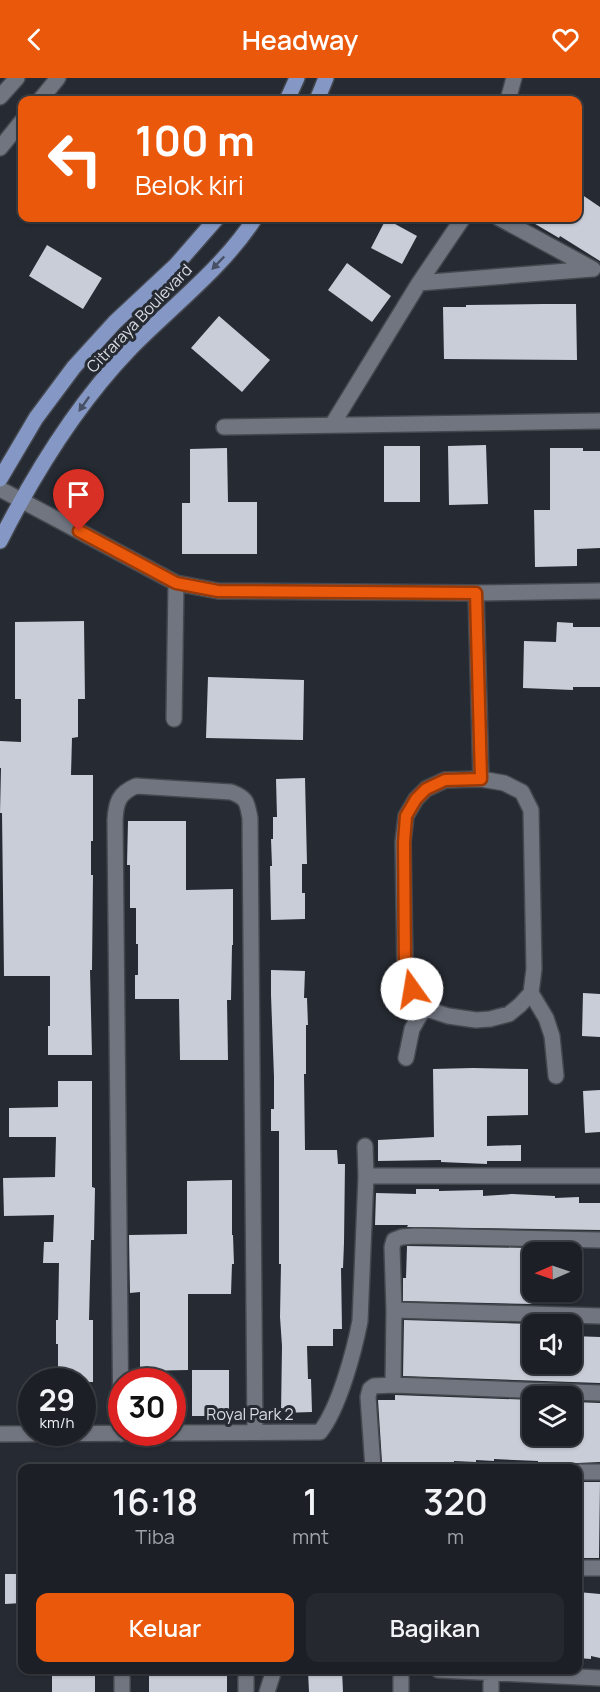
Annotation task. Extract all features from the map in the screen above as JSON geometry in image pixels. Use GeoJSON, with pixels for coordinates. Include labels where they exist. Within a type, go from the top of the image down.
{"type":"FeatureCollection","features":[{"type":"Feature","properties":{"kind":"main road"},"geometry":{"type":"LineString","coordinates":[[289,96],[297,78]]}},
{"type":"Feature","properties":{"kind":"main road"},"geometry":{"type":"LineString","coordinates":[[319,96],[326,78]]}},
{"type":"Feature","properties":{"kind":"main road","name":"Citraraya Boulevard"},"geometry":{"type":"LineString","coordinates":[[0,478],[36,418],[75,367],[116,322],[176,265],[214,222]]}},
{"type":"Feature","properties":{"kind":"main road","name":"Citraraya Boulevard"},"geometry":{"type":"LineString","coordinates":[[0,541],[44,460],[86,400],[131,348],[225,256],[252,222]]}},
{"type":"Feature","properties":{"kind":"street"},"geometry":{"type":"LineString","coordinates":[[0,97],[16,78]]}},
{"type":"Feature","properties":{"kind":"street"},"geometry":{"type":"LineString","coordinates":[[43,96],[58,78]]}},
{"type":"Feature","properties":{"kind":"street"},"geometry":{"type":"LineString","coordinates":[[509,96],[514,78]]}},
{"type":"Feature","properties":{"kind":"street"},"geometry":{"type":"LineString","coordinates":[[0,148],[18,126]]}},
{"type":"Feature","properties":{"kind":"street"},"geometry":{"type":"LineString","coordinates":[[332,425],[419,283],[460,222]]}},
{"type":"Feature","properties":{"kind":"street"},"geometry":{"type":"LineString","coordinates":[[506,222],[596,271]]}},
{"type":"Feature","properties":{"kind":"street"},"geometry":{"type":"LineString","coordinates":[[419,283],[596,271]]}},
{"type":"Feature","properties":{"kind":"street"},"geometry":{"type":"LineString","coordinates":[[224,427],[600,421]]}},
{"type":"Feature","properties":{"kind":"street"},"geometry":{"type":"LineString","coordinates":[[0,489],[176,583],[218,591],[476,593],[600,591]]}},
{"type":"Feature","properties":{"kind":"street"},"geometry":{"type":"LineString","coordinates":[[174,719],[176,583]]}},
{"type":"Feature","properties":{"kind":"street"},"geometry":{"type":"LineString","coordinates":[[476,593],[481,779]]}},
{"type":"Feature","properties":{"kind":"street"},"geometry":{"type":"LineString","coordinates":[[481,779],[504,783],[522,792],[531,810],[534,969],[531,993],[520,1005],[508,1014],[476,1020],[448,1016],[424,1008],[412,989],[405,967],[404,842],[406,816],[416,799],[426,789],[445,780],[481,779]]}},
{"type":"Feature","properties":{"kind":"street"},"geometry":{"type":"LineString","coordinates":[[120,1368],[115,808],[119,798],[126,790],[136,786],[231,792],[240,795],[247,802],[249,810],[255,1432]]}},
{"type":"Feature","properties":{"kind":"street"},"geometry":{"type":"LineString","coordinates":[[531,993],[546,1018],[552,1036],[556,1076]]}},
{"type":"Feature","properties":{"kind":"street"},"geometry":{"type":"LineString","coordinates":[[406,1058],[412,1029],[424,1008]]}},
{"type":"Feature","properties":{"kind":"street"},"geometry":{"type":"LineString","coordinates":[[365,1146],[366,1176],[600,1176]]}},
{"type":"Feature","properties":{"kind":"street","name":"Royal Park 2"},"geometry":{"type":"LineString","coordinates":[[186,1433],[320,1432],[331,1416],[356,1342],[360,1321],[366,1176]]}},
{"type":"Feature","properties":{"kind":"street"},"geometry":{"type":"LineString","coordinates":[[387,1385],[394,1310],[392,1247],[394,1240],[415,1236],[600,1240]]}},
{"type":"Feature","properties":{"kind":"street"},"geometry":{"type":"LineString","coordinates":[[394,1310],[600,1316]]}},
{"type":"Feature","properties":{"kind":"street"},"geometry":{"type":"LineString","coordinates":[[373,1464],[368,1393],[370,1389],[387,1385],[600,1393]]}},
{"type":"Feature","properties":{"kind":"street","name":"Royal Park 2"},"geometry":{"type":"LineString","coordinates":[[0,1434],[108,1434]]}},
{"type":"Feature","properties":{"kind":"street"},"geometry":{"type":"LineString","coordinates":[[582,1472],[600,1472]]}},
{"type":"Feature","properties":{"kind":"street"},"geometry":{"type":"LineString","coordinates":[[582,1568],[600,1568]]}},
{"type":"Feature","properties":{"kind":"street"},"geometry":{"type":"LineString","coordinates":[[122,1674],[122,1692]]}},
{"type":"Feature","properties":{"kind":"street"},"geometry":{"type":"LineString","coordinates":[[246,1674],[246,1692]]}},
{"type":"Feature","properties":{"kind":"street"},"geometry":{"type":"LineString","coordinates":[[267,1692],[273,1674]]}},
{"type":"Feature","properties":{"kind":"street"},"geometry":{"type":"LineString","coordinates":[[401,1674],[401,1692]]}},
{"type":"Feature","properties":{"kind":"street"},"geometry":{"type":"LineString","coordinates":[[490,1674],[490,1692]]}},
{"type":"Feature","properties":{"kind":"street"},"geometry":{"type":"LineString","coordinates":[[504,1674],[580,1685],[600,1678]]}},
{"type":"Feature","properties":{"kind":"building"},"geometry":{"type":"Polygon","coordinates":[[[582,195],[600,207],[600,261],[560,236],[559,238],[532,222],[582,222],[582,195]]]}},
{"type":"Feature","properties":{"kind":"building"},"geometry":{"type":"Polygon","coordinates":[[[384,222],[391,222],[417,236],[402,264],[371,248],[384,222]]]}},
{"type":"Feature","properties":{"kind":"building"},"geometry":{"type":"Polygon","coordinates":[[[47,245],[102,278],[83,309],[29,276],[47,245]]]}},
{"type":"Feature","properties":{"kind":"building"},"geometry":{"type":"Polygon","coordinates":[[[347,263],[391,296],[372,322],[328,290],[347,263]]]}},
{"type":"Feature","properties":{"kind":"building"},"geometry":{"type":"Polygon","coordinates":[[[576,304],[577,360],[444,359],[443,307],[576,304]]]}},
{"type":"Feature","properties":{"kind":"building"},"geometry":{"type":"Polygon","coordinates":[[[219,316],[270,360],[242,392],[191,348],[219,316]]]}},
{"type":"Feature","properties":{"kind":"building"},"geometry":{"type":"Polygon","coordinates":[[[486,445],[488,504],[449,505],[448,446],[486,445]]]}},
{"type":"Feature","properties":{"kind":"building"},"geometry":{"type":"Polygon","coordinates":[[[384,446],[420,446],[420,502],[384,502],[384,446]]]}},
{"type":"Feature","properties":{"kind":"building"},"geometry":{"type":"Polygon","coordinates":[[[227,448],[228,502],[257,502],[257,554],[182,554],[182,503],[190,503],[190,449],[227,448]]]}},
{"type":"Feature","properties":{"kind":"building"},"geometry":{"type":"Polygon","coordinates":[[[550,448],[583,448],[583,451],[600,451],[600,548],[577,549],[577,566],[535,567],[534,510],[550,510],[550,448]]]}},
{"type":"Feature","properties":{"kind":"building"},"geometry":{"type":"Polygon","coordinates":[[[84,621],[85,699],[78,699],[78,737],[72,738],[71,775],[93,775],[92,970],[90,970],[92,1055],[48,1055],[50,976],[4,976],[0,741],[21,742],[21,699],[15,699],[15,622],[84,621]]]}},
{"type":"Feature","properties":{"kind":"building"},"geometry":{"type":"Polygon","coordinates":[[[557,622],[573,623],[573,627],[600,627],[600,687],[573,687],[573,690],[523,688],[524,641],[556,642],[557,622]]]}},
{"type":"Feature","properties":{"kind":"building"},"geometry":{"type":"Polygon","coordinates":[[[208,677],[304,680],[303,740],[206,738],[208,677]]]}},
{"type":"Feature","properties":{"kind":"building"},"geometry":{"type":"Polygon","coordinates":[[[305,778],[307,864],[302,864],[302,893],[305,893],[305,919],[271,920],[270,866],[272,866],[273,817],[277,817],[276,779],[305,778]]]}},
{"type":"Feature","properties":{"kind":"building"},"geometry":{"type":"Polygon","coordinates":[[[128,821],[186,821],[186,890],[233,889],[231,1000],[227,1000],[228,1060],[180,1060],[179,999],[135,999],[138,944],[136,944],[136,908],[130,908],[130,865],[127,865],[128,821]]]}},
{"type":"Feature","properties":{"kind":"building"},"geometry":{"type":"Polygon","coordinates":[[[271,970],[305,971],[304,998],[307,998],[308,1025],[306,1025],[306,1074],[304,1074],[305,1150],[337,1150],[338,1164],[345,1164],[344,1243],[343,1268],[341,1268],[342,1329],[333,1329],[333,1346],[307,1346],[312,1412],[281,1413],[279,1131],[271,1131],[274,1077],[271,970]]]}},
{"type":"Feature","properties":{"kind":"building"},"geometry":{"type":"Polygon","coordinates":[[[583,993],[600,994],[600,1037],[582,1036],[583,993]]]}},
{"type":"Feature","properties":{"kind":"building"},"geometry":{"type":"Polygon","coordinates":[[[433,1069],[528,1069],[528,1115],[487,1116],[487,1146],[521,1145],[521,1161],[487,1161],[487,1164],[441,1162],[441,1160],[378,1161],[378,1140],[434,1137],[433,1069]]]}},
{"type":"Feature","properties":{"kind":"building"},"geometry":{"type":"Polygon","coordinates":[[[58,1081],[92,1081],[92,1187],[95,1188],[89,1320],[93,1320],[93,1368],[58,1368],[56,1320],[58,1320],[59,1263],[43,1263],[44,1242],[53,1242],[54,1215],[4,1216],[3,1178],[55,1177],[56,1137],[9,1137],[9,1108],[58,1107],[58,1081]]]}},
{"type":"Feature","properties":{"kind":"building"},"geometry":{"type":"Polygon","coordinates":[[[600,1090],[600,1132],[585,1133],[583,1091],[600,1090]]]}},
{"type":"Feature","properties":{"kind":"building"},"geometry":{"type":"Polygon","coordinates":[[[232,1180],[234,1264],[232,1264],[231,1294],[188,1294],[188,1370],[186,1368],[140,1368],[140,1292],[130,1293],[129,1235],[187,1234],[187,1181],[232,1180]]]}},
{"type":"Feature","properties":{"kind":"building"},"geometry":{"type":"Polygon","coordinates":[[[416,1189],[483,1190],[483,1196],[512,1194],[555,1196],[555,1198],[579,1197],[579,1203],[600,1203],[600,1230],[375,1225],[376,1193],[416,1194],[416,1189]]]}},
{"type":"Feature","properties":{"kind":"building"},"geometry":{"type":"Polygon","coordinates":[[[407,1246],[522,1248],[522,1302],[532,1302],[532,1304],[403,1301],[403,1278],[406,1278],[407,1246]]]}},
{"type":"Feature","properties":{"kind":"building"},"geometry":{"type":"Polygon","coordinates":[[[404,1320],[522,1324],[522,1374],[582,1374],[582,1336],[600,1337],[600,1383],[403,1376],[404,1320]]]}},
{"type":"Feature","properties":{"kind":"building"},"geometry":{"type":"Polygon","coordinates":[[[192,1370],[229,1370],[229,1416],[192,1416],[192,1370]]]}},
{"type":"Feature","properties":{"kind":"building"},"geometry":{"type":"Polygon","coordinates":[[[395,1395],[522,1400],[522,1446],[582,1446],[582,1402],[600,1403],[600,1462],[538,1464],[538,1461],[494,1459],[494,1461],[476,1460],[476,1462],[454,1461],[454,1463],[382,1462],[378,1400],[395,1400],[395,1395]]]}},
{"type":"Feature","properties":{"kind":"building"},"geometry":{"type":"Polygon","coordinates":[[[582,1482],[600,1482],[599,1558],[582,1558],[582,1482]]]}},
{"type":"Feature","properties":{"kind":"building"},"geometry":{"type":"Polygon","coordinates":[[[5,1574],[18,1574],[18,1603],[5,1604],[5,1574]]]}},
{"type":"Feature","properties":{"kind":"building"},"geometry":{"type":"Polygon","coordinates":[[[582,1592],[600,1594],[600,1658],[591,1656],[591,1659],[582,1658],[582,1592]]]}},
{"type":"Feature","properties":{"kind":"building"},"geometry":{"type":"Polygon","coordinates":[[[52,1674],[95,1674],[95,1692],[52,1692],[52,1674]]]}},
{"type":"Feature","properties":{"kind":"building"},"geometry":{"type":"Polygon","coordinates":[[[149,1674],[227,1674],[227,1692],[149,1692],[149,1674]]]}},
{"type":"Feature","properties":{"kind":"building"},"geometry":{"type":"Polygon","coordinates":[[[308,1674],[342,1674],[343,1692],[309,1692],[308,1674]]]}},
{"type":"Feature","properties":{"kind":"route"},"geometry":{"type":"LineString","coordinates":[[79,531],[176,583],[218,591],[476,593],[481,779],[445,780],[426,789],[416,799],[406,816],[404,842],[405,967],[412,989]]}}]}
